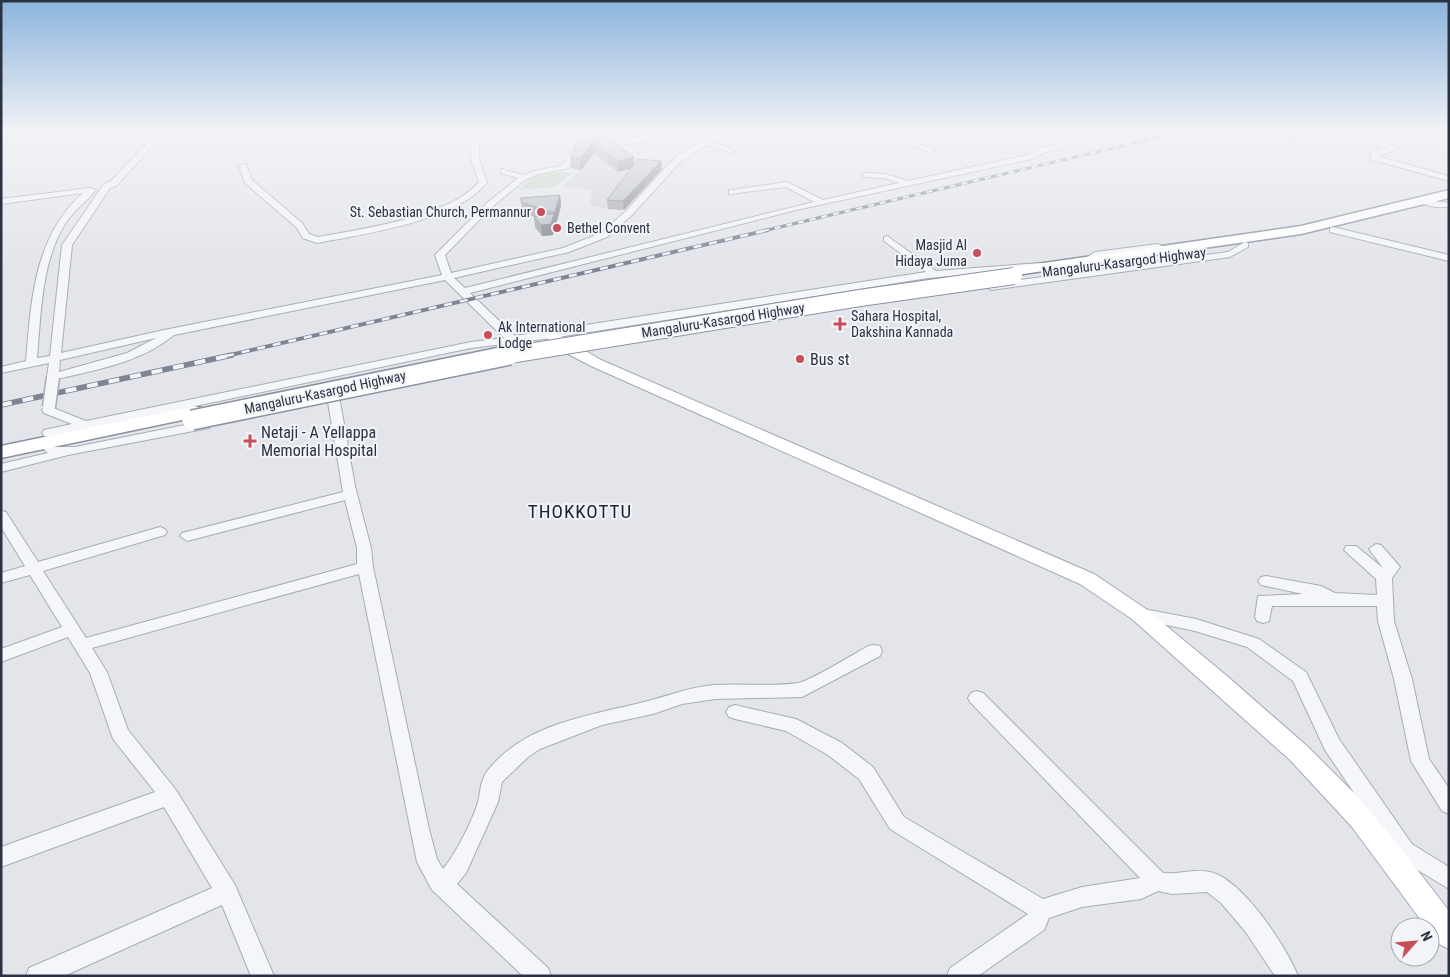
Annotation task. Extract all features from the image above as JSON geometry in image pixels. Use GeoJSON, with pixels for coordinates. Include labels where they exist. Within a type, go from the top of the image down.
{"type":"FeatureCollection","features":[{"type":"Feature","properties":{"kind":"highway","name":"Mangaluru-Kasargod Highway"},"geometry":{"type":"LineString","coordinates":[[1,452],[522,352],[1012,274],[1245,245],[1333,230],[1439,203],[1449,194]]}},
{"type":"Feature","properties":{"kind":"highway","name":"Mangaluru-Kasargod Highway"},"geometry":{"type":"LineString","coordinates":[[1012,274],[1051,266],[1301,230],[1439,203]]}},
{"type":"Feature","properties":{"kind":"highway","name":"Mangaluru-Kasargod Highway"},"geometry":{"type":"LineString","coordinates":[[1,462],[49,442]]}},
{"type":"Feature","properties":{"kind":"main road"},"geometry":{"type":"LineString","coordinates":[[552,335],[570,350],[596,363],[1087,579],[1139,614],[1282,739],[1396,850],[1449,935]]}},
{"type":"Feature","properties":{"kind":"street"},"geometry":{"type":"LineString","coordinates":[[49,442],[48,408],[53,377],[53,358],[66,245],[106,187],[104,185],[111,178]]}},
{"type":"Feature","properties":{"kind":"street"},"geometry":{"type":"LineString","coordinates":[[1,202],[92,190],[113,184],[119,178]]}},
{"type":"Feature","properties":{"kind":"street"},"geometry":{"type":"LineString","coordinates":[[247,178],[248,181],[299,225],[310,239],[332,237],[434,213],[466,199],[481,188],[483,182],[481,178]]}},
{"type":"Feature","properties":{"kind":"street"},"geometry":{"type":"LineString","coordinates":[[512,339],[447,277],[440,255],[481,214],[524,178]]}},
{"type":"Feature","properties":{"kind":"street"},"geometry":{"type":"LineString","coordinates":[[1,370],[170,332],[447,277],[566,250],[604,235],[629,213],[660,178]]}},
{"type":"Feature","properties":{"kind":"street"},"geometry":{"type":"LineString","coordinates":[[889,178],[907,184]]}},
{"type":"Feature","properties":{"kind":"street"},"geometry":{"type":"LineString","coordinates":[[462,292],[821,202],[936,178]]}},
{"type":"Feature","properties":{"kind":"street"},"geometry":{"type":"LineString","coordinates":[[732,192],[787,184],[821,202]]}},
{"type":"Feature","properties":{"kind":"street"},"geometry":{"type":"LineString","coordinates":[[31,363],[38,286],[45,259],[61,220],[78,200],[92,190]]}},
{"type":"Feature","properties":{"kind":"street"},"geometry":{"type":"LineString","coordinates":[[466,199],[475,200]]}},
{"type":"Feature","properties":{"kind":"street"},"geometry":{"type":"LineString","coordinates":[[485,201],[495,202]]}},
{"type":"Feature","properties":{"kind":"street"},"geometry":{"type":"LineString","coordinates":[[1333,230],[1449,258]]}},
{"type":"Feature","properties":{"kind":"street"},"geometry":{"type":"LineString","coordinates":[[887,238],[935,275]]}},
{"type":"Feature","properties":{"kind":"street"},"geometry":{"type":"LineString","coordinates":[[1,468],[436,374],[764,318],[1230,254],[1245,245]]}},
{"type":"Feature","properties":{"kind":"street"},"geometry":{"type":"LineString","coordinates":[[49,442],[84,425],[421,355],[512,339],[552,335],[935,275],[1008,267],[1051,266]]}},
{"type":"Feature","properties":{"kind":"street"},"geometry":{"type":"LineString","coordinates":[[53,377],[134,354],[160,342],[170,332]]}},
{"type":"Feature","properties":{"kind":"street"},"geometry":{"type":"LineString","coordinates":[[333,396],[350,494],[364,548],[365,566],[401,732],[424,852],[440,883],[540,976]]}},
{"type":"Feature","properties":{"kind":"street"},"geometry":{"type":"LineString","coordinates":[[48,408],[84,425]]}},
{"type":"Feature","properties":{"kind":"street"},"geometry":{"type":"LineString","coordinates":[[49,442],[75,451]]}},
{"type":"Feature","properties":{"kind":"street"},"geometry":{"type":"LineString","coordinates":[[187,536],[350,494]]}},
{"type":"Feature","properties":{"kind":"street"},"geometry":{"type":"LineString","coordinates":[[3,521],[78,637],[98,672],[120,734],[169,796],[227,892],[263,976]]}},
{"type":"Feature","properties":{"kind":"street"},"geometry":{"type":"LineString","coordinates":[[1,578],[160,532]]}},
{"type":"Feature","properties":{"kind":"street"},"geometry":{"type":"LineString","coordinates":[[1376,549],[1392,567],[1384,577],[1386,621],[1403,679],[1420,761],[1449,805]]}},
{"type":"Feature","properties":{"kind":"street"},"geometry":{"type":"LineString","coordinates":[[1352,550],[1384,577]]}},
{"type":"Feature","properties":{"kind":"street"},"geometry":{"type":"LineString","coordinates":[[1,656],[365,566]]}},
{"type":"Feature","properties":{"kind":"street"},"geometry":{"type":"LineString","coordinates":[[1266,581],[1321,592],[1336,599]]}},
{"type":"Feature","properties":{"kind":"street"},"geometry":{"type":"LineString","coordinates":[[1263,616],[1264,600],[1336,599],[1385,601]]}},
{"type":"Feature","properties":{"kind":"street"},"geometry":{"type":"LineString","coordinates":[[1139,614],[1196,625],[1253,642],[1300,677],[1332,744],[1396,850],[1449,879]]}},
{"type":"Feature","properties":{"kind":"street"},"geometry":{"type":"LineString","coordinates":[[440,883],[449,878],[459,866],[488,802],[494,776],[521,751],[533,743],[601,718],[653,707],[681,698],[715,692],[802,690],[874,651]]}},
{"type":"Feature","properties":{"kind":"street"},"geometry":{"type":"LineString","coordinates":[[977,698],[1157,881],[1181,886],[1198,882],[1211,882],[1228,896],[1276,952],[1287,976]]}},
{"type":"Feature","properties":{"kind":"street"},"geometry":{"type":"LineString","coordinates":[[735,712],[790,724],[835,749],[866,773],[897,823],[1041,910],[1082,897],[1141,889],[1157,881]]}},
{"type":"Feature","properties":{"kind":"street"},"geometry":{"type":"LineString","coordinates":[[1,857],[169,796]]}},
{"type":"Feature","properties":{"kind":"street"},"geometry":{"type":"LineString","coordinates":[[37,976],[227,892]]}},
{"type":"Feature","properties":{"kind":"street"},"geometry":{"type":"LineString","coordinates":[[958,976],[1036,922],[1041,910]]}},
{"type":"Feature","properties":{"kind":"shaded area"},"geometry":{"type":"Polygon","coordinates":[[[573,178],[631,178],[608,209],[590,205],[592,190],[562,186],[573,178]]]}},
{"type":"Feature","properties":{"kind":"green space"},"geometry":{"type":"Polygon","coordinates":[[[533,178],[566,178],[554,187],[518,190],[533,178]]]}},
{"type":"Feature","properties":{"kind":"building"},"geometry":{"type":"Polygon","coordinates":[[[624,178],[645,178],[623,201],[607,200],[624,178]]]}},
{"type":"Feature","properties":{"kind":"building"},"geometry":{"type":"Polygon","coordinates":[[[560,195],[551,224],[541,225],[534,217],[554,213],[521,202],[521,198],[560,195]]]}},
{"type":"Feature","properties":{"kind":"railway"},"geometry":{"type":"LineString","coordinates":[[763,231],[988,178]]}},
{"type":"Feature","properties":{"kind":"railway"},"geometry":{"type":"LineString","coordinates":[[226,356],[768,230]]}},
{"type":"Feature","properties":{"kind":"railway"},"geometry":{"type":"LineString","coordinates":[[1,405],[232,355]]}},
{"type":"Feature","properties":{"kind":"place","name":"St. Sebastian Church, Permannur"},"geometry":{"type":"Point","coordinates":[541,212]}},
{"type":"Feature","properties":{"kind":"place","name":"Bethel Convent"},"geometry":{"type":"Point","coordinates":[557,228]}},
{"type":"Feature","properties":{"kind":"place","name":"Masjid Al Hidaya Juma"},"geometry":{"type":"Point","coordinates":[977,253]}},
{"type":"Feature","properties":{"kind":"place","name":"Sahara Hospital, Dakshina Kannada"},"geometry":{"type":"Point","coordinates":[840,324]}},
{"type":"Feature","properties":{"kind":"place","name":"Ak International Lodge"},"geometry":{"type":"Point","coordinates":[488,335]}},
{"type":"Feature","properties":{"kind":"place","name":"Bus st"},"geometry":{"type":"Point","coordinates":[800,359]}},
{"type":"Feature","properties":{"kind":"place","name":"Netaji - A Yellappa Memorial Hospital"},"geometry":{"type":"Point","coordinates":[250,441]}},
{"type":"Feature","properties":{"kind":"district","name":"THOKKOTTU"},"geometry":{"type":"Point","coordinates":[580,511]}}]}
